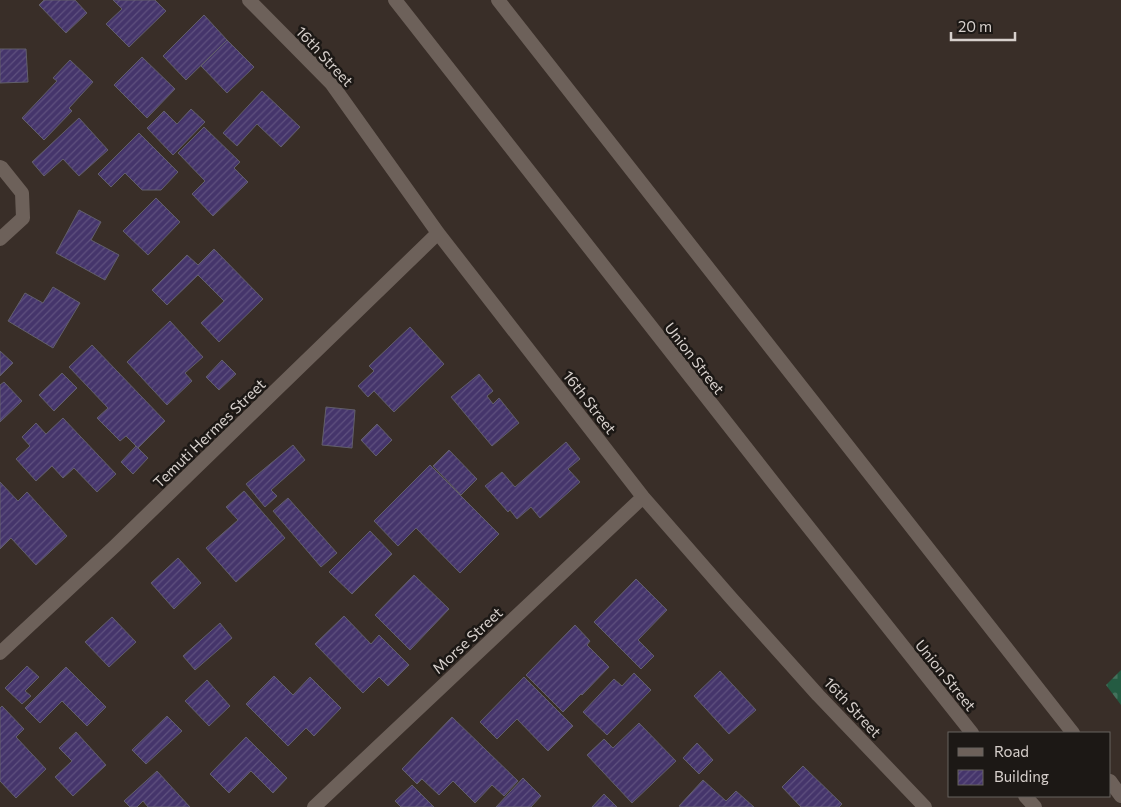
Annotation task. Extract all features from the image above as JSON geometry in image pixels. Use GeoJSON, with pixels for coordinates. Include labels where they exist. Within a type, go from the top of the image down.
{"type":"FeatureCollection","features":[{"type":"Feature","properties":{"kind":"street","name":"16th Street"},"geometry":{"type":"LineString","coordinates":[[249,0],[331,83],[438,233],[643,497],[818,695],[925,807]]}},
{"type":"Feature","properties":{"kind":"street","name":"Union Street"},"geometry":{"type":"LineString","coordinates":[[395,0],[786,500],[971,732]]}},
{"type":"Feature","properties":{"kind":"street"},"geometry":{"type":"LineString","coordinates":[[498,0],[1072,732]]}},
{"type":"Feature","properties":{"kind":"street"},"geometry":{"type":"LineString","coordinates":[[0,167],[22,193],[23,218],[0,239]]}},
{"type":"Feature","properties":{"kind":"street","name":"Temuti Hermes Street"},"geometry":{"type":"LineString","coordinates":[[0,653],[115,546],[438,233]]}},
{"type":"Feature","properties":{"kind":"street","name":"Morse Street"},"geometry":{"type":"LineString","coordinates":[[314,807],[643,497]]}},
{"type":"Feature","properties":{"kind":"street"},"geometry":{"type":"LineString","coordinates":[[1111,783],[1121,796]]}},
{"type":"Feature","properties":{"kind":"street"},"geometry":{"type":"LineString","coordinates":[[1026,797],[1035,807]]}},
{"type":"Feature","properties":{"kind":"green space"},"geometry":{"type":"Polygon","coordinates":[[[1121,670],[1121,705],[1106,685],[1121,670]]]}},
{"type":"Feature","properties":{"kind":"building"},"geometry":{"type":"Polygon","coordinates":[[[44,0],[75,0],[87,13],[66,33],[39,5],[44,0]]]}},
{"type":"Feature","properties":{"kind":"building"},"geometry":{"type":"Polygon","coordinates":[[[113,0],[155,0],[166,11],[129,47],[106,24],[122,9],[113,0]]]}},
{"type":"Feature","properties":{"kind":"building"},"geometry":{"type":"Polygon","coordinates":[[[204,15],[227,40],[186,80],[163,56],[204,15]]]}},
{"type":"Feature","properties":{"kind":"building"},"geometry":{"type":"Polygon","coordinates":[[[227,40],[254,67],[227,93],[201,66],[227,40]]]}},
{"type":"Feature","properties":{"kind":"building"},"geometry":{"type":"Polygon","coordinates":[[[0,49],[26,49],[28,82],[0,83],[0,49]]]}},
{"type":"Feature","properties":{"kind":"building"},"geometry":{"type":"Polygon","coordinates":[[[142,57],[175,89],[147,118],[114,85],[142,57]]]}},
{"type":"Feature","properties":{"kind":"building"},"geometry":{"type":"Polygon","coordinates":[[[70,60],[93,82],[69,108],[72,111],[44,140],[22,118],[57,81],[53,78],[70,60]]]}},
{"type":"Feature","properties":{"kind":"building"},"geometry":{"type":"Polygon","coordinates":[[[262,91],[300,127],[281,147],[257,124],[237,146],[223,133],[262,91]]]}},
{"type":"Feature","properties":{"kind":"building"},"geometry":{"type":"Polygon","coordinates":[[[191,109],[205,122],[173,155],[147,128],[164,111],[177,124],[191,109]]]}},
{"type":"Feature","properties":{"kind":"building"},"geometry":{"type":"Polygon","coordinates":[[[79,118],[108,150],[79,176],[63,159],[44,176],[32,162],[79,118]]]}},
{"type":"Feature","properties":{"kind":"building"},"geometry":{"type":"Polygon","coordinates":[[[204,127],[240,162],[234,168],[248,182],[213,216],[192,194],[205,181],[178,153],[204,127]]]}},
{"type":"Feature","properties":{"kind":"building"},"geometry":{"type":"Polygon","coordinates":[[[139,133],[178,172],[161,190],[142,190],[125,173],[111,187],[98,174],[139,133]]]}},
{"type":"Feature","properties":{"kind":"building"},"geometry":{"type":"Polygon","coordinates":[[[156,198],[180,222],[148,255],[123,231],[156,198]]]}},
{"type":"Feature","properties":{"kind":"building"},"geometry":{"type":"Polygon","coordinates":[[[79,210],[101,222],[91,240],[119,255],[105,280],[56,253],[79,210]]]}},
{"type":"Feature","properties":{"kind":"building"},"geometry":{"type":"Polygon","coordinates":[[[214,249],[263,299],[219,342],[201,323],[224,301],[198,275],[167,305],[152,290],[187,255],[198,265],[214,249]]]}},
{"type":"Feature","properties":{"kind":"building"},"geometry":{"type":"Polygon","coordinates":[[[53,287],[80,303],[53,348],[8,321],[25,293],[43,303],[53,287]]]}},
{"type":"Feature","properties":{"kind":"building"},"geometry":{"type":"Polygon","coordinates":[[[170,321],[203,357],[185,373],[192,381],[167,405],[127,362],[170,321]]]}},
{"type":"Feature","properties":{"kind":"building"},"geometry":{"type":"Polygon","coordinates":[[[410,327],[444,364],[394,412],[374,391],[368,397],[358,386],[374,371],[369,366],[410,327]]]}},
{"type":"Feature","properties":{"kind":"building"},"geometry":{"type":"Polygon","coordinates":[[[92,345],[165,421],[138,448],[126,436],[120,441],[97,418],[108,408],[69,367],[92,345]]]}},
{"type":"Feature","properties":{"kind":"building"},"geometry":{"type":"Polygon","coordinates":[[[0,351],[13,363],[0,376],[0,351]]]}},
{"type":"Feature","properties":{"kind":"building"},"geometry":{"type":"Polygon","coordinates":[[[222,360],[236,374],[219,390],[206,377],[222,360]]]}},
{"type":"Feature","properties":{"kind":"building"},"geometry":{"type":"Polygon","coordinates":[[[62,373],[77,388],[54,411],[39,395],[62,373]]]}},
{"type":"Feature","properties":{"kind":"building"},"geometry":{"type":"Polygon","coordinates":[[[479,374],[493,391],[487,396],[493,404],[499,398],[519,423],[492,446],[451,397],[479,374]]]}},
{"type":"Feature","properties":{"kind":"building"},"geometry":{"type":"Polygon","coordinates":[[[4,382],[22,401],[0,422],[0,385],[4,382]]]}},
{"type":"Feature","properties":{"kind":"building"},"geometry":{"type":"Polygon","coordinates":[[[326,407],[355,410],[352,448],[322,445],[326,407]]]}},
{"type":"Feature","properties":{"kind":"building"},"geometry":{"type":"Polygon","coordinates":[[[63,418],[116,474],[97,492],[74,468],[63,478],[52,466],[36,481],[16,459],[30,446],[22,437],[36,423],[46,434],[63,418]]]}},
{"type":"Feature","properties":{"kind":"building"},"geometry":{"type":"Polygon","coordinates":[[[377,424],[392,440],[376,456],[361,440],[377,424]]]}},
{"type":"Feature","properties":{"kind":"building"},"geometry":{"type":"Polygon","coordinates":[[[566,442],[580,459],[568,469],[580,482],[540,518],[531,507],[517,519],[510,510],[508,512],[485,486],[502,472],[515,487],[566,442]]]}},
{"type":"Feature","properties":{"kind":"building"},"geometry":{"type":"Polygon","coordinates":[[[293,445],[305,460],[271,490],[277,496],[265,507],[246,484],[293,445]]]}},
{"type":"Feature","properties":{"kind":"building"},"geometry":{"type":"Polygon","coordinates":[[[136,446],[148,458],[133,474],[121,462],[136,446]]]}},
{"type":"Feature","properties":{"kind":"building"},"geometry":{"type":"Polygon","coordinates":[[[449,450],[477,479],[461,495],[433,466],[449,450]]]}},
{"type":"Feature","properties":{"kind":"building"},"geometry":{"type":"Polygon","coordinates":[[[430,465],[499,534],[460,573],[416,528],[398,546],[374,521],[430,465]]]}},
{"type":"Feature","properties":{"kind":"building"},"geometry":{"type":"Polygon","coordinates":[[[0,482],[18,501],[27,492],[67,536],[36,565],[11,538],[0,549],[0,482]]]}},
{"type":"Feature","properties":{"kind":"building"},"geometry":{"type":"Polygon","coordinates":[[[244,491],[285,538],[236,582],[206,548],[238,520],[226,507],[244,491]]]}},
{"type":"Feature","properties":{"kind":"building"},"geometry":{"type":"Polygon","coordinates":[[[288,498],[337,553],[321,567],[273,511],[288,498]]]}},
{"type":"Feature","properties":{"kind":"building"},"geometry":{"type":"Polygon","coordinates":[[[370,531],[392,554],[352,594],[329,572],[370,531]]]}},
{"type":"Feature","properties":{"kind":"building"},"geometry":{"type":"Polygon","coordinates":[[[178,558],[201,583],[174,609],[151,583],[178,558]]]}},
{"type":"Feature","properties":{"kind":"building"},"geometry":{"type":"Polygon","coordinates":[[[414,575],[449,609],[410,650],[375,615],[414,575]]]}},
{"type":"Feature","properties":{"kind":"building"},"geometry":{"type":"Polygon","coordinates":[[[636,579],[667,610],[638,640],[654,656],[641,669],[594,622],[636,579]]]}},
{"type":"Feature","properties":{"kind":"building"},"geometry":{"type":"Polygon","coordinates":[[[344,616],[371,644],[379,635],[409,665],[388,686],[379,677],[363,693],[315,644],[344,616]]]}},
{"type":"Feature","properties":{"kind":"building"},"geometry":{"type":"Polygon","coordinates":[[[112,617],[136,642],[109,667],[85,642],[112,617]]]}},
{"type":"Feature","properties":{"kind":"building"},"geometry":{"type":"Polygon","coordinates":[[[220,623],[232,638],[195,670],[183,656],[220,623]]]}},
{"type":"Feature","properties":{"kind":"building"},"geometry":{"type":"Polygon","coordinates":[[[575,625],[590,641],[587,645],[609,667],[563,712],[526,675],[575,625]]]}},
{"type":"Feature","properties":{"kind":"building"},"geometry":{"type":"Polygon","coordinates":[[[27,666],[39,677],[25,691],[31,696],[22,704],[5,688],[27,666]]]}},
{"type":"Feature","properties":{"kind":"building"},"geometry":{"type":"Polygon","coordinates":[[[66,667],[106,707],[87,726],[62,701],[40,723],[25,708],[66,667]]]}},
{"type":"Feature","properties":{"kind":"building"},"geometry":{"type":"Polygon","coordinates":[[[720,671],[756,710],[729,734],[694,696],[720,671]]]}},
{"type":"Feature","properties":{"kind":"building"},"geometry":{"type":"Polygon","coordinates":[[[634,673],[651,690],[607,735],[583,712],[614,679],[622,686],[634,673]]]}},
{"type":"Feature","properties":{"kind":"building"},"geometry":{"type":"Polygon","coordinates":[[[274,676],[293,695],[310,677],[341,708],[314,736],[306,728],[288,746],[246,704],[274,676]]]}},
{"type":"Feature","properties":{"kind":"building"},"geometry":{"type":"Polygon","coordinates":[[[524,677],[573,726],[548,751],[517,719],[497,739],[480,722],[524,677]]]}},
{"type":"Feature","properties":{"kind":"building"},"geometry":{"type":"Polygon","coordinates":[[[207,680],[230,706],[209,726],[185,701],[207,680]]]}},
{"type":"Feature","properties":{"kind":"building"},"geometry":{"type":"Polygon","coordinates":[[[2,706],[24,729],[16,737],[46,769],[16,798],[0,781],[0,708],[2,706]]]}},
{"type":"Feature","properties":{"kind":"building"},"geometry":{"type":"Polygon","coordinates":[[[167,716],[182,731],[146,764],[132,750],[167,716]]]}},
{"type":"Feature","properties":{"kind":"building"},"geometry":{"type":"Polygon","coordinates":[[[452,717],[518,781],[504,796],[492,785],[475,803],[453,781],[439,795],[422,779],[417,784],[402,769],[452,717]]]}},
{"type":"Feature","properties":{"kind":"building"},"geometry":{"type":"Polygon","coordinates":[[[639,723],[676,761],[632,803],[587,755],[604,739],[613,748],[639,723]]]}},
{"type":"Feature","properties":{"kind":"building"},"geometry":{"type":"Polygon","coordinates":[[[76,732],[106,765],[73,796],[55,777],[72,761],[59,748],[76,732]]]}},
{"type":"Feature","properties":{"kind":"building"},"geometry":{"type":"Polygon","coordinates":[[[246,737],[287,778],[273,793],[251,771],[229,793],[210,774],[246,737]]]}},
{"type":"Feature","properties":{"kind":"building"},"geometry":{"type":"Polygon","coordinates":[[[697,743],[713,760],[699,774],[683,758],[697,743]]]}},
{"type":"Feature","properties":{"kind":"building"},"geometry":{"type":"Polygon","coordinates":[[[803,766],[842,804],[839,807],[801,807],[782,787],[803,766]]]}},
{"type":"Feature","properties":{"kind":"building"},"geometry":{"type":"Polygon","coordinates":[[[157,771],[190,807],[148,807],[143,801],[137,807],[130,807],[124,801],[157,771]]]}},
{"type":"Feature","properties":{"kind":"building"},"geometry":{"type":"Polygon","coordinates":[[[523,778],[541,796],[531,807],[496,807],[523,778]]]}},
{"type":"Feature","properties":{"kind":"building"},"geometry":{"type":"Polygon","coordinates":[[[703,780],[726,801],[736,791],[754,807],[679,806],[703,780]]]}},
{"type":"Feature","properties":{"kind":"building"},"geometry":{"type":"Polygon","coordinates":[[[412,785],[434,807],[401,807],[395,801],[412,785]]]}},
{"type":"Feature","properties":{"kind":"building"},"geometry":{"type":"Polygon","coordinates":[[[604,794],[617,807],[592,807],[604,794]]]}}]}
